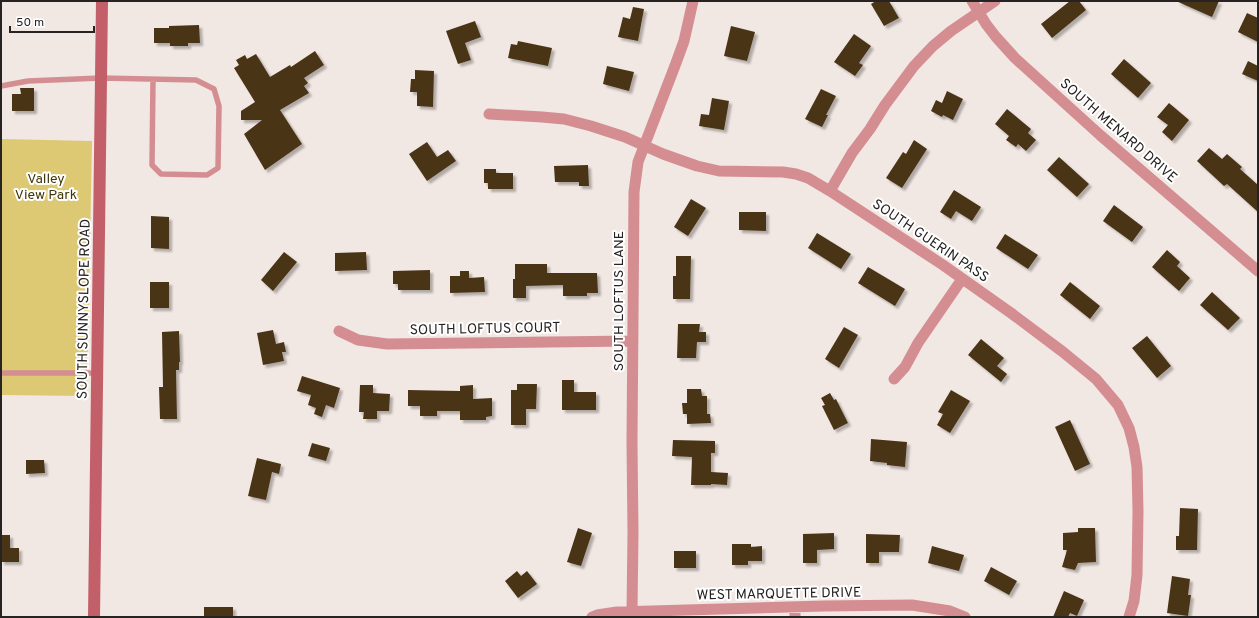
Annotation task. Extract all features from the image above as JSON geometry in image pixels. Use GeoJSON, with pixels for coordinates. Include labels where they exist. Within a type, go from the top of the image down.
{"type":"FeatureCollection","features":[{"type":"Feature","properties":{"kind":"street","name":"SOUTH SUNNYSLOPE ROAD"},"geometry":{"type":"LineString","coordinates":[[94,617],[102,1]]}},
{"type":"Feature","properties":{"kind":"street","name":"SOUTH LOFTUS LANE"},"geometry":{"type":"LineString","coordinates":[[632,612],[634,192],[638,162],[684,41],[693,1]]}},
{"type":"Feature","properties":{"kind":"street","name":"SOUTH MENARD DRIVE"},"geometry":{"type":"LineString","coordinates":[[972,1],[996,37],[1015,58],[1100,135],[1258,271]]}},
{"type":"Feature","properties":{"kind":"street"},"geometry":{"type":"LineString","coordinates":[[830,191],[852,153],[914,66],[950,31],[996,1]]}},
{"type":"Feature","properties":{"kind":"street","name":"SOUTH GUERIN PASS"},"geometry":{"type":"LineString","coordinates":[[489,114],[542,116],[564,119],[591,126],[663,154],[698,166],[719,171],[783,172],[808,178],[962,279],[1064,352],[1096,379],[1118,405],[1130,428],[1137,467],[1138,511],[1137,575],[1134,601],[1129,617]]}},
{"type":"Feature","properties":{"kind":"street"},"geometry":{"type":"LineString","coordinates":[[894,379],[905,367],[918,343],[962,279]]}},
{"type":"Feature","properties":{"kind":"street","name":"SOUTH LOFTUS COURT"},"geometry":{"type":"LineString","coordinates":[[339,331],[358,340],[387,344],[633,341]]}},
{"type":"Feature","properties":{"kind":"street","name":"WEST MARQUETTE DRIVE"},"geometry":{"type":"LineString","coordinates":[[592,617],[617,612],[795,612],[912,605],[950,611],[965,617]]}},
{"type":"Feature","properties":{"kind":"lane"},"geometry":{"type":"LineString","coordinates":[[1,86],[28,81],[101,78],[196,80],[214,89],[219,106],[218,168],[207,175],[161,174],[152,165],[153,80]]}},
{"type":"Feature","properties":{"kind":"lane"},"geometry":{"type":"LineString","coordinates":[[1,373],[97,373]]}},
{"type":"Feature","properties":{"kind":"green space","name":"Valley View Park"},"geometry":{"type":"Polygon","coordinates":[[[1,139],[92,141],[87,396],[1,395],[1,139]]]}},
{"type":"Feature","properties":{"kind":"building"},"geometry":{"type":"Polygon","coordinates":[[[876,1],[889,1],[899,18],[884,26],[871,4],[876,1]]]}},
{"type":"Feature","properties":{"kind":"building"},"geometry":{"type":"Polygon","coordinates":[[[1070,1],[1079,1],[1086,10],[1052,38],[1041,24],[1070,1]]]}},
{"type":"Feature","properties":{"kind":"building"},"geometry":{"type":"Polygon","coordinates":[[[1176,1],[1219,1],[1212,17],[1176,1]]]}},
{"type":"Feature","properties":{"kind":"building"},"geometry":{"type":"Polygon","coordinates":[[[633,7],[644,9],[638,41],[618,37],[623,17],[630,19],[633,7]]]}},
{"type":"Feature","properties":{"kind":"building"},"geometry":{"type":"Polygon","coordinates":[[[1247,13],[1258,18],[1258,42],[1238,32],[1247,13]]]}},
{"type":"Feature","properties":{"kind":"building"},"geometry":{"type":"Polygon","coordinates":[[[475,21],[481,37],[465,43],[471,60],[458,64],[446,31],[475,21]]]}},
{"type":"Feature","properties":{"kind":"building"},"geometry":{"type":"Polygon","coordinates":[[[199,25],[200,43],[188,43],[188,46],[170,46],[170,43],[154,43],[154,28],[199,25]]]}},
{"type":"Feature","properties":{"kind":"building"},"geometry":{"type":"Polygon","coordinates":[[[731,26],[755,32],[747,61],[724,56],[731,26]]]}},
{"type":"Feature","properties":{"kind":"building"},"geometry":{"type":"Polygon","coordinates":[[[854,34],[871,46],[859,63],[863,65],[855,76],[834,62],[854,34]]]}},
{"type":"Feature","properties":{"kind":"building"},"geometry":{"type":"Polygon","coordinates":[[[518,41],[552,48],[548,66],[508,58],[511,44],[517,45],[518,41]]]}},
{"type":"Feature","properties":{"kind":"building"},"geometry":{"type":"Polygon","coordinates":[[[315,51],[324,65],[304,78],[308,83],[304,86],[309,93],[280,110],[302,144],[265,170],[244,134],[262,120],[241,120],[241,111],[255,102],[234,68],[239,65],[236,60],[245,55],[247,59],[256,54],[270,77],[290,65],[291,67],[315,51]]]}},
{"type":"Feature","properties":{"kind":"building"},"geometry":{"type":"Polygon","coordinates":[[[1124,59],[1151,83],[1138,98],[1111,74],[1124,59]]]}},
{"type":"Feature","properties":{"kind":"building"},"geometry":{"type":"Polygon","coordinates":[[[1248,61],[1258,66],[1258,81],[1242,74],[1248,61]]]}},
{"type":"Feature","properties":{"kind":"building"},"geometry":{"type":"Polygon","coordinates":[[[607,66],[634,72],[629,91],[603,84],[607,66]]]}},
{"type":"Feature","properties":{"kind":"building"},"geometry":{"type":"Polygon","coordinates":[[[415,70],[434,71],[433,107],[417,106],[417,92],[410,92],[411,79],[415,79],[415,70]]]}},
{"type":"Feature","properties":{"kind":"building"},"geometry":{"type":"Polygon","coordinates":[[[20,88],[34,88],[34,111],[12,111],[12,94],[21,94],[20,88]]]}},
{"type":"Feature","properties":{"kind":"building"},"geometry":{"type":"Polygon","coordinates":[[[821,89],[836,96],[826,115],[828,115],[822,127],[805,119],[821,89]]]}},
{"type":"Feature","properties":{"kind":"building"},"geometry":{"type":"Polygon","coordinates":[[[947,91],[963,99],[953,120],[943,115],[942,117],[931,111],[936,100],[942,103],[947,91]]]}},
{"type":"Feature","properties":{"kind":"building"},"geometry":{"type":"Polygon","coordinates":[[[712,98],[729,101],[724,130],[699,126],[701,114],[709,115],[712,98]]]}},
{"type":"Feature","properties":{"kind":"building"},"geometry":{"type":"Polygon","coordinates":[[[1169,103],[1189,120],[1172,141],[1162,132],[1168,125],[1157,117],[1169,103]]]}},
{"type":"Feature","properties":{"kind":"building"},"geometry":{"type":"Polygon","coordinates":[[[1007,109],[1031,129],[1028,133],[1036,140],[1026,151],[1018,144],[1016,147],[1006,140],[1009,136],[995,124],[1007,109]]]}},
{"type":"Feature","properties":{"kind":"building"},"geometry":{"type":"Polygon","coordinates":[[[914,140],[927,149],[902,188],[886,178],[903,152],[906,154],[914,140]]]}},
{"type":"Feature","properties":{"kind":"building"},"geometry":{"type":"Polygon","coordinates":[[[427,142],[437,157],[448,150],[456,161],[427,181],[409,154],[427,142]]]}},
{"type":"Feature","properties":{"kind":"building"},"geometry":{"type":"Polygon","coordinates":[[[1209,148],[1222,159],[1227,154],[1242,167],[1240,169],[1258,185],[1258,212],[1227,184],[1224,186],[1197,161],[1209,148]]]}},
{"type":"Feature","properties":{"kind":"building"},"geometry":{"type":"Polygon","coordinates":[[[1059,157],[1089,184],[1077,197],[1047,170],[1059,157]]]}},
{"type":"Feature","properties":{"kind":"building"},"geometry":{"type":"Polygon","coordinates":[[[588,165],[589,186],[579,186],[579,182],[555,182],[554,166],[588,165]]]}},
{"type":"Feature","properties":{"kind":"building"},"geometry":{"type":"Polygon","coordinates":[[[484,169],[496,169],[496,173],[513,173],[513,189],[488,189],[488,183],[484,183],[484,169]]]}},
{"type":"Feature","properties":{"kind":"building"},"geometry":{"type":"Polygon","coordinates":[[[954,190],[981,207],[972,221],[956,211],[951,219],[940,212],[954,190]]]}},
{"type":"Feature","properties":{"kind":"building"},"geometry":{"type":"Polygon","coordinates":[[[691,199],[706,208],[688,236],[674,227],[691,199]]]}},
{"type":"Feature","properties":{"kind":"building"},"geometry":{"type":"Polygon","coordinates":[[[1114,205],[1143,227],[1132,242],[1103,221],[1114,205]]]}},
{"type":"Feature","properties":{"kind":"building"},"geometry":{"type":"Polygon","coordinates":[[[739,212],[766,212],[766,231],[739,230],[739,212]]]}},
{"type":"Feature","properties":{"kind":"building"},"geometry":{"type":"Polygon","coordinates":[[[151,216],[169,217],[169,249],[151,248],[151,216]]]}},
{"type":"Feature","properties":{"kind":"building"},"geometry":{"type":"Polygon","coordinates":[[[817,233],[851,254],[841,269],[808,248],[817,233]]]}},
{"type":"Feature","properties":{"kind":"building"},"geometry":{"type":"Polygon","coordinates":[[[1005,234],[1038,255],[1028,269],[996,248],[1005,234]]]}},
{"type":"Feature","properties":{"kind":"building"},"geometry":{"type":"Polygon","coordinates":[[[1167,250],[1180,262],[1177,266],[1190,278],[1179,291],[1152,267],[1167,250]]]}},
{"type":"Feature","properties":{"kind":"building"},"geometry":{"type":"Polygon","coordinates":[[[284,252],[297,262],[273,291],[261,280],[284,252]]]}},
{"type":"Feature","properties":{"kind":"building"},"geometry":{"type":"Polygon","coordinates":[[[366,252],[367,270],[335,271],[335,253],[366,252]]]}},
{"type":"Feature","properties":{"kind":"building"},"geometry":{"type":"Polygon","coordinates":[[[676,256],[691,256],[690,299],[673,299],[673,276],[676,276],[676,256]]]}},
{"type":"Feature","properties":{"kind":"building"},"geometry":{"type":"Polygon","coordinates":[[[515,264],[547,264],[547,273],[597,273],[598,293],[587,293],[587,296],[563,296],[563,285],[526,286],[526,298],[513,298],[515,264]]]}},
{"type":"Feature","properties":{"kind":"building"},"geometry":{"type":"Polygon","coordinates":[[[868,267],[905,289],[895,306],[858,283],[868,267]]]}},
{"type":"Feature","properties":{"kind":"building"},"geometry":{"type":"Polygon","coordinates":[[[430,270],[430,290],[398,290],[398,284],[393,284],[393,271],[430,270]]]}},
{"type":"Feature","properties":{"kind":"building"},"geometry":{"type":"Polygon","coordinates":[[[460,271],[469,271],[469,278],[484,277],[485,292],[450,293],[450,276],[460,276],[460,271]]]}},
{"type":"Feature","properties":{"kind":"building"},"geometry":{"type":"Polygon","coordinates":[[[150,282],[169,282],[169,308],[150,308],[150,282]]]}},
{"type":"Feature","properties":{"kind":"building"},"geometry":{"type":"Polygon","coordinates":[[[1070,282],[1100,306],[1090,319],[1060,295],[1070,282]]]}},
{"type":"Feature","properties":{"kind":"building"},"geometry":{"type":"Polygon","coordinates":[[[1212,292],[1240,318],[1228,330],[1200,305],[1212,292]]]}},
{"type":"Feature","properties":{"kind":"building"},"geometry":{"type":"Polygon","coordinates":[[[678,324],[700,324],[699,332],[706,332],[706,342],[697,342],[696,358],[677,358],[678,324]]]}},
{"type":"Feature","properties":{"kind":"building"},"geometry":{"type":"Polygon","coordinates":[[[844,327],[858,335],[839,368],[825,359],[844,327]]]}},
{"type":"Feature","properties":{"kind":"building"},"geometry":{"type":"Polygon","coordinates":[[[273,330],[276,344],[284,342],[286,352],[282,352],[284,361],[263,365],[257,333],[273,330]]]}},
{"type":"Feature","properties":{"kind":"building"},"geometry":{"type":"Polygon","coordinates":[[[179,331],[180,362],[179,370],[176,370],[177,419],[160,419],[159,387],[163,387],[162,332],[179,331]]]}},
{"type":"Feature","properties":{"kind":"building"},"geometry":{"type":"Polygon","coordinates":[[[1147,336],[1171,366],[1157,378],[1132,348],[1147,336]]]}},
{"type":"Feature","properties":{"kind":"building"},"geometry":{"type":"Polygon","coordinates":[[[981,339],[1004,358],[997,366],[1007,374],[1001,382],[968,355],[981,339]]]}},
{"type":"Feature","properties":{"kind":"building"},"geometry":{"type":"Polygon","coordinates":[[[302,376],[340,388],[334,408],[326,405],[322,417],[314,414],[316,408],[308,405],[311,395],[297,391],[302,376]]]}},
{"type":"Feature","properties":{"kind":"building"},"geometry":{"type":"Polygon","coordinates":[[[562,380],[574,380],[574,392],[596,392],[596,410],[562,410],[562,380]]]}},
{"type":"Feature","properties":{"kind":"building"},"geometry":{"type":"Polygon","coordinates":[[[517,384],[537,384],[536,409],[526,409],[526,425],[511,425],[511,390],[517,390],[517,384]]]}},
{"type":"Feature","properties":{"kind":"building"},"geometry":{"type":"Polygon","coordinates":[[[360,385],[373,385],[373,393],[390,394],[389,411],[377,411],[377,419],[363,419],[364,412],[359,412],[360,385]]]}},
{"type":"Feature","properties":{"kind":"building"},"geometry":{"type":"Polygon","coordinates":[[[473,385],[473,399],[492,398],[492,416],[486,417],[486,420],[460,420],[460,411],[437,411],[437,416],[420,416],[420,406],[408,406],[408,390],[460,391],[460,386],[473,385]]]}},
{"type":"Feature","properties":{"kind":"building"},"geometry":{"type":"Polygon","coordinates":[[[687,389],[701,389],[702,396],[707,396],[707,414],[710,414],[711,423],[687,424],[687,414],[683,414],[682,403],[687,403],[687,389]]]}},
{"type":"Feature","properties":{"kind":"building"},"geometry":{"type":"Polygon","coordinates":[[[951,390],[970,401],[950,433],[937,425],[943,414],[938,412],[951,390]]]}},
{"type":"Feature","properties":{"kind":"building"},"geometry":{"type":"Polygon","coordinates":[[[830,393],[834,400],[836,399],[848,423],[834,430],[822,406],[825,405],[821,398],[830,393]]]}},
{"type":"Feature","properties":{"kind":"building"},"geometry":{"type":"Polygon","coordinates":[[[1070,420],[1090,464],[1075,471],[1055,427],[1070,420]]]}},
{"type":"Feature","properties":{"kind":"building"},"geometry":{"type":"Polygon","coordinates":[[[871,439],[907,442],[905,467],[870,461],[871,439]]]}},
{"type":"Feature","properties":{"kind":"building"},"geometry":{"type":"Polygon","coordinates":[[[673,440],[715,441],[715,453],[711,453],[711,472],[728,473],[727,485],[691,485],[692,457],[672,456],[673,440]]]}},
{"type":"Feature","properties":{"kind":"building"},"geometry":{"type":"Polygon","coordinates":[[[312,443],[330,448],[326,461],[308,456],[312,443]]]}},
{"type":"Feature","properties":{"kind":"building"},"geometry":{"type":"Polygon","coordinates":[[[257,458],[281,464],[279,474],[272,472],[266,500],[248,496],[257,458]]]}},
{"type":"Feature","properties":{"kind":"building"},"geometry":{"type":"Polygon","coordinates":[[[26,460],[44,460],[45,473],[26,474],[26,460]]]}},
{"type":"Feature","properties":{"kind":"building"},"geometry":{"type":"Polygon","coordinates":[[[1180,508],[1198,509],[1197,550],[1176,550],[1176,536],[1179,536],[1180,508]]]}},
{"type":"Feature","properties":{"kind":"building"},"geometry":{"type":"Polygon","coordinates":[[[578,528],[592,533],[581,566],[567,562],[578,528]]]}},
{"type":"Feature","properties":{"kind":"building"},"geometry":{"type":"Polygon","coordinates":[[[1078,528],[1095,528],[1096,562],[1078,563],[1075,570],[1062,567],[1067,550],[1063,550],[1063,533],[1078,532],[1078,528]]]}},
{"type":"Feature","properties":{"kind":"building"},"geometry":{"type":"Polygon","coordinates":[[[834,533],[834,549],[817,550],[817,563],[803,563],[803,534],[834,533]]]}},
{"type":"Feature","properties":{"kind":"building"},"geometry":{"type":"Polygon","coordinates":[[[866,534],[900,535],[899,552],[879,552],[879,563],[866,563],[866,534]]]}},
{"type":"Feature","properties":{"kind":"building"},"geometry":{"type":"Polygon","coordinates":[[[1,535],[10,535],[10,548],[19,548],[19,562],[1,562],[1,535]]]}},
{"type":"Feature","properties":{"kind":"building"},"geometry":{"type":"Polygon","coordinates":[[[732,544],[751,544],[751,547],[762,546],[762,561],[748,561],[748,565],[732,565],[732,544]]]}},
{"type":"Feature","properties":{"kind":"building"},"geometry":{"type":"Polygon","coordinates":[[[932,546],[964,555],[959,571],[928,563],[932,546]]]}},
{"type":"Feature","properties":{"kind":"building"},"geometry":{"type":"Polygon","coordinates":[[[674,551],[696,551],[696,568],[674,568],[674,551]]]}},
{"type":"Feature","properties":{"kind":"building"},"geometry":{"type":"Polygon","coordinates":[[[991,567],[1017,581],[1009,595],[984,581],[991,567]]]}},
{"type":"Feature","properties":{"kind":"building"},"geometry":{"type":"Polygon","coordinates":[[[517,571],[521,576],[527,571],[537,584],[518,598],[505,581],[517,571]]]}},
{"type":"Feature","properties":{"kind":"building"},"geometry":{"type":"Polygon","coordinates":[[[1172,576],[1190,579],[1188,595],[1191,595],[1188,616],[1167,613],[1172,576]]]}},
{"type":"Feature","properties":{"kind":"building"},"geometry":{"type":"Polygon","coordinates":[[[1064,591],[1084,600],[1077,616],[1070,613],[1068,617],[1053,617],[1064,591]]]}},
{"type":"Feature","properties":{"kind":"building"},"geometry":{"type":"Polygon","coordinates":[[[204,607],[233,607],[233,617],[204,617],[204,607]]]}}]}
